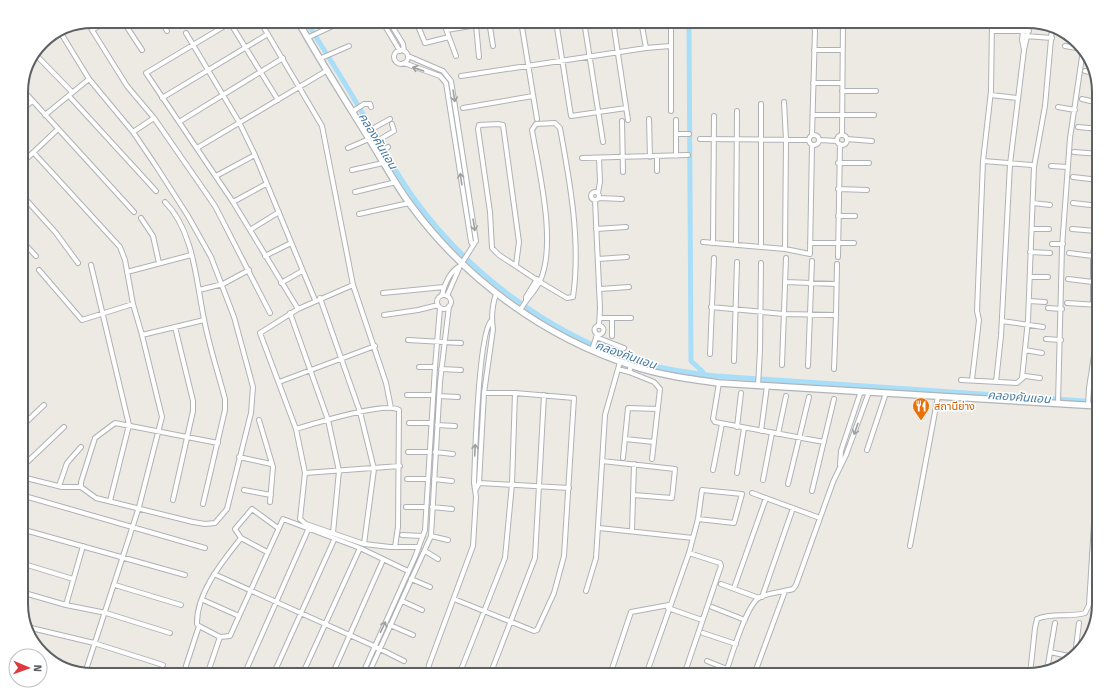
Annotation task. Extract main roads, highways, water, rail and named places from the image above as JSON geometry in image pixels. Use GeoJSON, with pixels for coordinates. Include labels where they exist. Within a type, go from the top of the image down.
{"type":"FeatureCollection","features":[{"type":"Feature","properties":{"kind":"waterway","name":"คลองคันแอน"},"geometry":{"type":"LineString","coordinates":[[310,28],[399,176],[434,224],[483,274],[510,296],[539,316],[601,348],[643,363],[695,374],[1092,402]]}},
{"type":"Feature","properties":{"kind":"waterway"},"geometry":{"type":"LineString","coordinates":[[689,28],[691,361],[702,371],[705,376]]}},
{"type":"Feature","properties":{"kind":"place","name":"สถานีย่าง"},"geometry":{"type":"Point","coordinates":[921,421]}}]}
